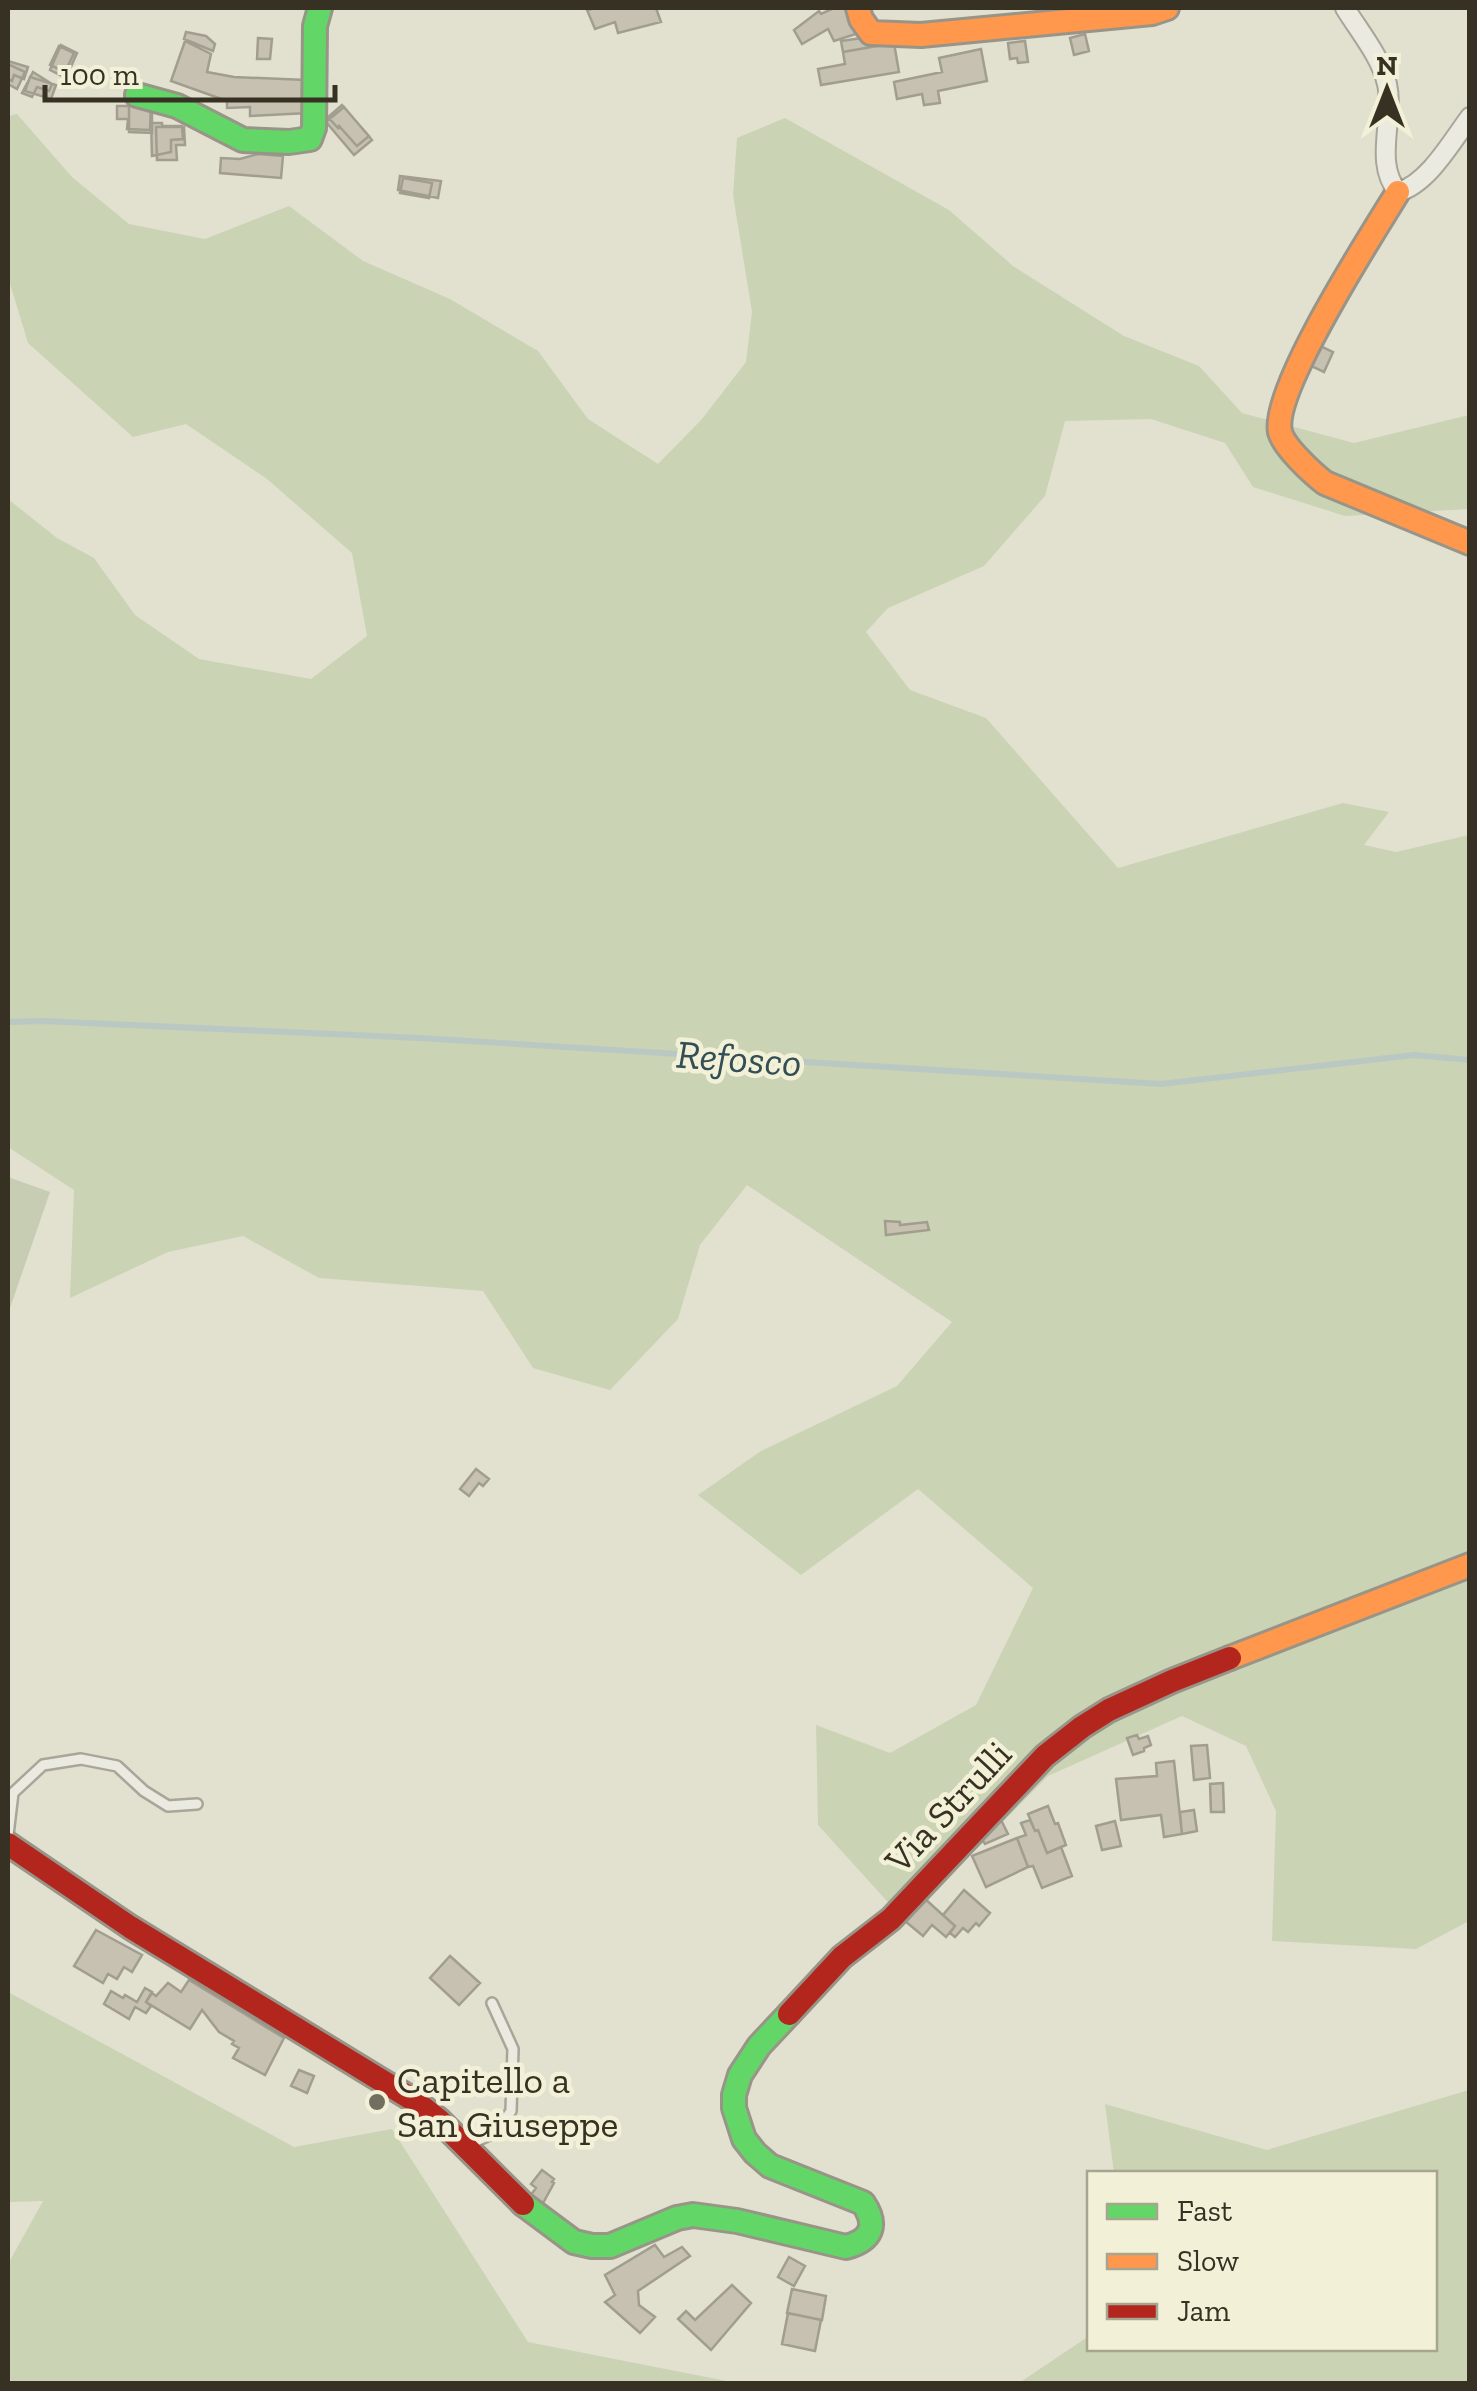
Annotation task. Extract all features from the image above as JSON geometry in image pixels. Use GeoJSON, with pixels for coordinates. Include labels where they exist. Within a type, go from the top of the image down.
{"type":"FeatureCollection","features":[{"type":"Feature","properties":{"kind":"street"},"geometry":{"type":"LineString","coordinates":[[136,96],[177,106],[244,140],[310,140],[314,128],[314,26],[320,8]]}},
{"type":"Feature","properties":{"kind":"street"},"geometry":{"type":"LineString","coordinates":[[858,8],[872,34],[887,35],[1152,13],[1168,8]]}},
{"type":"Feature","properties":{"kind":"street"},"geometry":{"type":"LineString","coordinates":[[1345,8],[1386,78],[1387,168],[1390,182],[1398,192]]}},
{"type":"Feature","properties":{"kind":"street"},"geometry":{"type":"LineString","coordinates":[[1470,116],[1421,180],[1398,192],[1308,343],[1282,412],[1280,433],[1305,467],[1326,483],[1470,543]]}},
{"type":"Feature","properties":{"kind":"street","name":"Via Strulli"},"geometry":{"type":"LineString","coordinates":[[466,2146],[526,2207],[574,2242],[610,2246],[677,2218],[693,2216],[737,2221],[846,2248],[859,2245],[871,2228],[872,2218],[863,2203],[770,2166],[744,2139],[734,2095],[740,2075],[759,2046],[842,1957],[891,1919],[1045,1756],[1082,1727],[1172,1681],[1470,1565]]}},
{"type":"Feature","properties":{"kind":"street"},"geometry":{"type":"LineString","coordinates":[[8,1844],[130,1928],[415,2101],[466,2146]]}},
{"type":"Feature","properties":{"kind":"lane"},"geometry":{"type":"LineString","coordinates":[[8,1835],[13,1793],[43,1764],[81,1760],[116,1766],[144,1792],[168,1806],[197,1804]]}},
{"type":"Feature","properties":{"kind":"lane"},"geometry":{"type":"LineString","coordinates":[[466,2146],[496,2132],[511,2111],[513,2049],[492,2003]]}},
{"type":"Feature","properties":{"kind":"green space"},"geometry":{"type":"Polygon","coordinates":[[[17,114],[72,177],[129,224],[205,239],[289,206],[363,261],[450,299],[538,351],[588,419],[658,464],[702,419],[746,362],[752,312],[733,195],[737,138],[785,118],[949,210],[1013,266],[1124,336],[1199,366],[1242,413],[1354,443],[1469,415],[1469,509],[1345,516],[1253,487],[1225,443],[1151,419],[1065,421],[1045,496],[984,566],[888,608],[866,632],[910,690],[986,718],[1118,868],[1343,803],[1389,812],[1364,845],[1396,852],[1469,835],[1469,1921],[1416,1949],[1272,1941],[1276,1811],[1246,1746],[1182,1716],[1048,1776],[905,1921],[818,1825],[816,1725],[890,1753],[976,1705],[1033,1588],[918,1489],[801,1575],[698,1495],[761,1451],[897,1386],[952,1322],[747,1185],[700,1245],[678,1319],[610,1390],[533,1368],[483,1291],[319,1278],[243,1236],[168,1252],[70,1298],[74,1190],[8,1147],[8,499],[57,538],[94,558],[135,615],[199,659],[311,679],[367,636],[352,553],[267,479],[186,424],[133,437],[28,343],[8,277],[8,116],[17,114]]]}},
{"type":"Feature","properties":{"kind":"green space"},"geometry":{"type":"Polygon","coordinates":[[[8,1177],[50,1192],[9,1311],[8,1311],[8,1177]]]}},
{"type":"Feature","properties":{"kind":"green space"},"geometry":{"type":"Polygon","coordinates":[[[8,1992],[294,2147],[392,2129],[528,2342],[737,2383],[8,2383],[8,2264],[43,2201],[8,2202],[8,1992]]]}},
{"type":"Feature","properties":{"kind":"green space"},"geometry":{"type":"Polygon","coordinates":[[[1469,2090],[1469,2383],[1019,2383],[1087,2337],[1087,2351],[1437,2351],[1437,2171],[1114,2171],[1105,2104],[1267,2150],[1469,2090]]]}},
{"type":"Feature","properties":{"kind":"building"},"geometry":{"type":"Polygon","coordinates":[[[656,8],[661,22],[618,33],[615,22],[595,29],[587,10],[656,8]]]}},
{"type":"Feature","properties":{"kind":"building"},"geometry":{"type":"Polygon","coordinates":[[[834,8],[849,8],[862,32],[834,41],[828,29],[802,44],[794,30],[819,11],[821,14],[834,8]]]}},
{"type":"Feature","properties":{"kind":"building"},"geometry":{"type":"Polygon","coordinates":[[[186,32],[206,36],[215,44],[213,51],[184,39],[186,32]]]}},
{"type":"Feature","properties":{"kind":"building"},"geometry":{"type":"Polygon","coordinates":[[[1085,34],[1089,51],[1074,55],[1070,38],[1085,34]]]}},
{"type":"Feature","properties":{"kind":"building"},"geometry":{"type":"Polygon","coordinates":[[[869,37],[871,47],[843,52],[841,41],[869,37]]]}},
{"type":"Feature","properties":{"kind":"building"},"geometry":{"type":"Polygon","coordinates":[[[258,38],[272,39],[270,59],[257,59],[258,38]]]}},
{"type":"Feature","properties":{"kind":"building"},"geometry":{"type":"Polygon","coordinates":[[[185,41],[211,54],[207,72],[306,80],[308,113],[250,116],[250,107],[227,108],[227,101],[171,81],[185,41]]]}},
{"type":"Feature","properties":{"kind":"building"},"geometry":{"type":"Polygon","coordinates":[[[1025,41],[1028,62],[1010,59],[1008,43],[1025,41]]]}},
{"type":"Feature","properties":{"kind":"building"},"geometry":{"type":"Polygon","coordinates":[[[894,43],[899,72],[821,85],[818,69],[845,64],[843,52],[894,43]]]}},
{"type":"Feature","properties":{"kind":"building"},"geometry":{"type":"Polygon","coordinates":[[[61,45],[77,53],[66,78],[50,70],[61,45]]]}},
{"type":"Feature","properties":{"kind":"building"},"geometry":{"type":"Polygon","coordinates":[[[59,46],[74,53],[65,72],[50,65],[59,46]]]}},
{"type":"Feature","properties":{"kind":"building"},"geometry":{"type":"Polygon","coordinates":[[[981,49],[987,81],[938,91],[940,103],[924,105],[922,94],[897,99],[894,82],[942,72],[939,58],[981,49]]]}},
{"type":"Feature","properties":{"kind":"building"},"geometry":{"type":"Polygon","coordinates":[[[8,61],[28,67],[24,79],[14,75],[12,81],[8,79],[8,61]]]}},
{"type":"Feature","properties":{"kind":"building"},"geometry":{"type":"Polygon","coordinates":[[[8,64],[25,72],[17,89],[8,84],[8,64]]]}},
{"type":"Feature","properties":{"kind":"building"},"geometry":{"type":"Polygon","coordinates":[[[33,72],[52,84],[49,91],[37,87],[32,97],[22,93],[33,72]]]}},
{"type":"Feature","properties":{"kind":"building"},"geometry":{"type":"Polygon","coordinates":[[[30,77],[56,85],[51,99],[25,91],[30,77]]]}},
{"type":"Feature","properties":{"kind":"building"},"geometry":{"type":"Polygon","coordinates":[[[128,101],[151,101],[150,130],[127,129],[128,119],[117,119],[117,106],[128,106],[128,101]]]}},
{"type":"Feature","properties":{"kind":"building"},"geometry":{"type":"Polygon","coordinates":[[[129,103],[152,103],[152,133],[129,132],[129,103]]]}},
{"type":"Feature","properties":{"kind":"building"},"geometry":{"type":"Polygon","coordinates":[[[342,105],[369,136],[357,146],[328,117],[342,105]]]}},
{"type":"Feature","properties":{"kind":"building"},"geometry":{"type":"Polygon","coordinates":[[[344,107],[372,140],[354,155],[326,122],[344,107]]]}},
{"type":"Feature","properties":{"kind":"building"},"geometry":{"type":"Polygon","coordinates":[[[151,123],[182,126],[183,139],[171,140],[171,152],[152,156],[151,123]]]}},
{"type":"Feature","properties":{"kind":"building"},"geometry":{"type":"Polygon","coordinates":[[[156,127],[184,127],[185,145],[176,145],[177,160],[157,160],[156,127]]]}},
{"type":"Feature","properties":{"kind":"building"},"geometry":{"type":"Polygon","coordinates":[[[258,154],[283,156],[281,178],[220,173],[221,158],[240,159],[258,154]]]}},
{"type":"Feature","properties":{"kind":"building"},"geometry":{"type":"Polygon","coordinates":[[[400,176],[441,181],[438,198],[398,190],[400,176]]]}},
{"type":"Feature","properties":{"kind":"building"},"geometry":{"type":"Polygon","coordinates":[[[403,178],[432,183],[429,198],[400,193],[403,178]]]}},
{"type":"Feature","properties":{"kind":"building"},"geometry":{"type":"Polygon","coordinates":[[[1318,345],[1333,352],[1324,372],[1309,365],[1318,345]]]}},
{"type":"Feature","properties":{"kind":"building"},"geometry":{"type":"Polygon","coordinates":[[[885,1221],[900,1225],[927,1222],[929,1230],[886,1235],[885,1221]]]}},
{"type":"Feature","properties":{"kind":"building"},"geometry":{"type":"Polygon","coordinates":[[[476,1469],[489,1479],[483,1486],[479,1483],[469,1496],[460,1489],[476,1469]]]}},
{"type":"Feature","properties":{"kind":"building"},"geometry":{"type":"Polygon","coordinates":[[[1137,1735],[1139,1739],[1148,1736],[1151,1745],[1133,1755],[1127,1738],[1137,1735]]]}},
{"type":"Feature","properties":{"kind":"building"},"geometry":{"type":"Polygon","coordinates":[[[1207,1745],[1210,1778],[1194,1780],[1191,1746],[1207,1745]]]}},
{"type":"Feature","properties":{"kind":"building"},"geometry":{"type":"Polygon","coordinates":[[[1174,1761],[1182,1834],[1164,1837],[1161,1815],[1121,1820],[1116,1779],[1157,1776],[1156,1763],[1174,1761]]]}},
{"type":"Feature","properties":{"kind":"building"},"geometry":{"type":"Polygon","coordinates":[[[1223,1783],[1224,1812],[1211,1812],[1210,1784],[1223,1783]]]}},
{"type":"Feature","properties":{"kind":"building"},"geometry":{"type":"Polygon","coordinates":[[[1048,1806],[1066,1845],[1047,1853],[1028,1814],[1048,1806]]]}},
{"type":"Feature","properties":{"kind":"building"},"geometry":{"type":"Polygon","coordinates":[[[1194,1810],[1197,1831],[1182,1834],[1180,1812],[1194,1810]]]}},
{"type":"Feature","properties":{"kind":"building"},"geometry":{"type":"Polygon","coordinates":[[[999,1816],[1008,1834],[973,1847],[999,1816]]]}},
{"type":"Feature","properties":{"kind":"building"},"geometry":{"type":"Polygon","coordinates":[[[1030,1820],[1047,1853],[1061,1847],[1072,1876],[1042,1888],[1033,1866],[1028,1867],[1017,1838],[1026,1835],[1021,1823],[1030,1820]]]}},
{"type":"Feature","properties":{"kind":"building"},"geometry":{"type":"Polygon","coordinates":[[[1115,1821],[1121,1846],[1102,1850],[1096,1826],[1115,1821]]]}},
{"type":"Feature","properties":{"kind":"building"},"geometry":{"type":"Polygon","coordinates":[[[1017,1838],[1028,1867],[986,1887],[972,1856],[1017,1838]]]}},
{"type":"Feature","properties":{"kind":"building"},"geometry":{"type":"Polygon","coordinates":[[[964,1890],[990,1913],[979,1926],[976,1923],[968,1932],[963,1928],[955,1937],[950,1933],[955,1926],[943,1915],[964,1890]]]}},
{"type":"Feature","properties":{"kind":"building"},"geometry":{"type":"Polygon","coordinates":[[[924,1898],[955,1926],[946,1937],[932,1925],[923,1936],[905,1921],[924,1898]]]}},
{"type":"Feature","properties":{"kind":"building"},"geometry":{"type":"Polygon","coordinates":[[[96,1930],[142,1955],[132,1972],[124,1967],[117,1979],[108,1974],[103,1983],[74,1966],[96,1930]]]}},
{"type":"Feature","properties":{"kind":"building"},"geometry":{"type":"Polygon","coordinates":[[[450,1956],[480,1983],[459,2005],[430,1978],[450,1956]]]}},
{"type":"Feature","properties":{"kind":"building"},"geometry":{"type":"Polygon","coordinates":[[[189,1980],[284,2038],[265,2075],[233,2058],[239,2048],[219,2032],[202,2010],[190,2029],[146,2002],[168,1983],[181,1992],[189,1980]]]}},
{"type":"Feature","properties":{"kind":"building"},"geometry":{"type":"Polygon","coordinates":[[[145,1988],[152,1992],[146,2002],[151,2006],[146,2013],[135,2007],[129,2019],[104,2004],[111,1991],[137,2002],[145,1988]]]}},
{"type":"Feature","properties":{"kind":"building"},"geometry":{"type":"Polygon","coordinates":[[[299,2070],[314,2076],[307,2093],[291,2086],[299,2070]]]}},
{"type":"Feature","properties":{"kind":"building"},"geometry":{"type":"Polygon","coordinates":[[[542,2170],[554,2183],[542,2205],[530,2196],[536,2188],[531,2184],[542,2170]]]}},
{"type":"Feature","properties":{"kind":"building"},"geometry":{"type":"Polygon","coordinates":[[[655,2245],[664,2257],[682,2247],[690,2256],[638,2291],[639,2305],[655,2317],[640,2333],[605,2302],[615,2295],[605,2275],[655,2245]]]}},
{"type":"Feature","properties":{"kind":"building"},"geometry":{"type":"Polygon","coordinates":[[[789,2257],[805,2266],[794,2286],[778,2277],[789,2257]]]}},
{"type":"Feature","properties":{"kind":"building"},"geometry":{"type":"Polygon","coordinates":[[[732,2285],[751,2303],[711,2350],[678,2319],[686,2311],[695,2320],[732,2285]]]}},
{"type":"Feature","properties":{"kind":"building"},"geometry":{"type":"Polygon","coordinates":[[[792,2289],[826,2296],[822,2320],[787,2313],[792,2289]]]}},
{"type":"Feature","properties":{"kind":"building"},"geometry":{"type":"Polygon","coordinates":[[[788,2313],[821,2320],[815,2351],[782,2344],[788,2313]]]}},
{"type":"Feature","properties":{"kind":"waterway","name":"Refosco"},"geometry":{"type":"LineString","coordinates":[[8,1022],[420,1038],[1161,1084],[1414,1055],[1470,1060]]}},
{"type":"Feature","properties":{"kind":"traffic: fast"},"geometry":{"type":"LineString","coordinates":[[137,95],[177,106],[243,140],[310,139],[314,128],[315,26],[320,8]]}},
{"type":"Feature","properties":{"kind":"traffic: fast"},"geometry":{"type":"LineString","coordinates":[[523,2204],[574,2242],[592,2246],[610,2246],[693,2215],[737,2221],[846,2247],[862,2240],[871,2225],[863,2203],[770,2166],[744,2139],[734,2108],[740,2075],[759,2046],[789,2014]]}},
{"type":"Feature","properties":{"kind":"traffic: slow"},"geometry":{"type":"LineString","coordinates":[[858,8],[871,33],[921,35],[1152,13],[1167,8]]}},
{"type":"Feature","properties":{"kind":"traffic: slow"},"geometry":{"type":"LineString","coordinates":[[1398,192],[1307,348],[1281,411],[1280,432],[1293,452],[1325,483],[1470,543]]}},
{"type":"Feature","properties":{"kind":"traffic: slow"},"geometry":{"type":"LineString","coordinates":[[1230,1658],[1470,1565]]}},
{"type":"Feature","properties":{"kind":"traffic: jam"},"geometry":{"type":"LineString","coordinates":[[789,2014],[842,1957],[891,1919],[1045,1756],[1109,1710],[1230,1658]]}},
{"type":"Feature","properties":{"kind":"traffic: jam"},"geometry":{"type":"LineString","coordinates":[[8,1844],[130,1927],[415,2101],[523,2204]]}},
{"type":"Feature","properties":{"kind":"place","name":"Capitello a San Giuseppe"},"geometry":{"type":"Point","coordinates":[377,2102]}}]}
